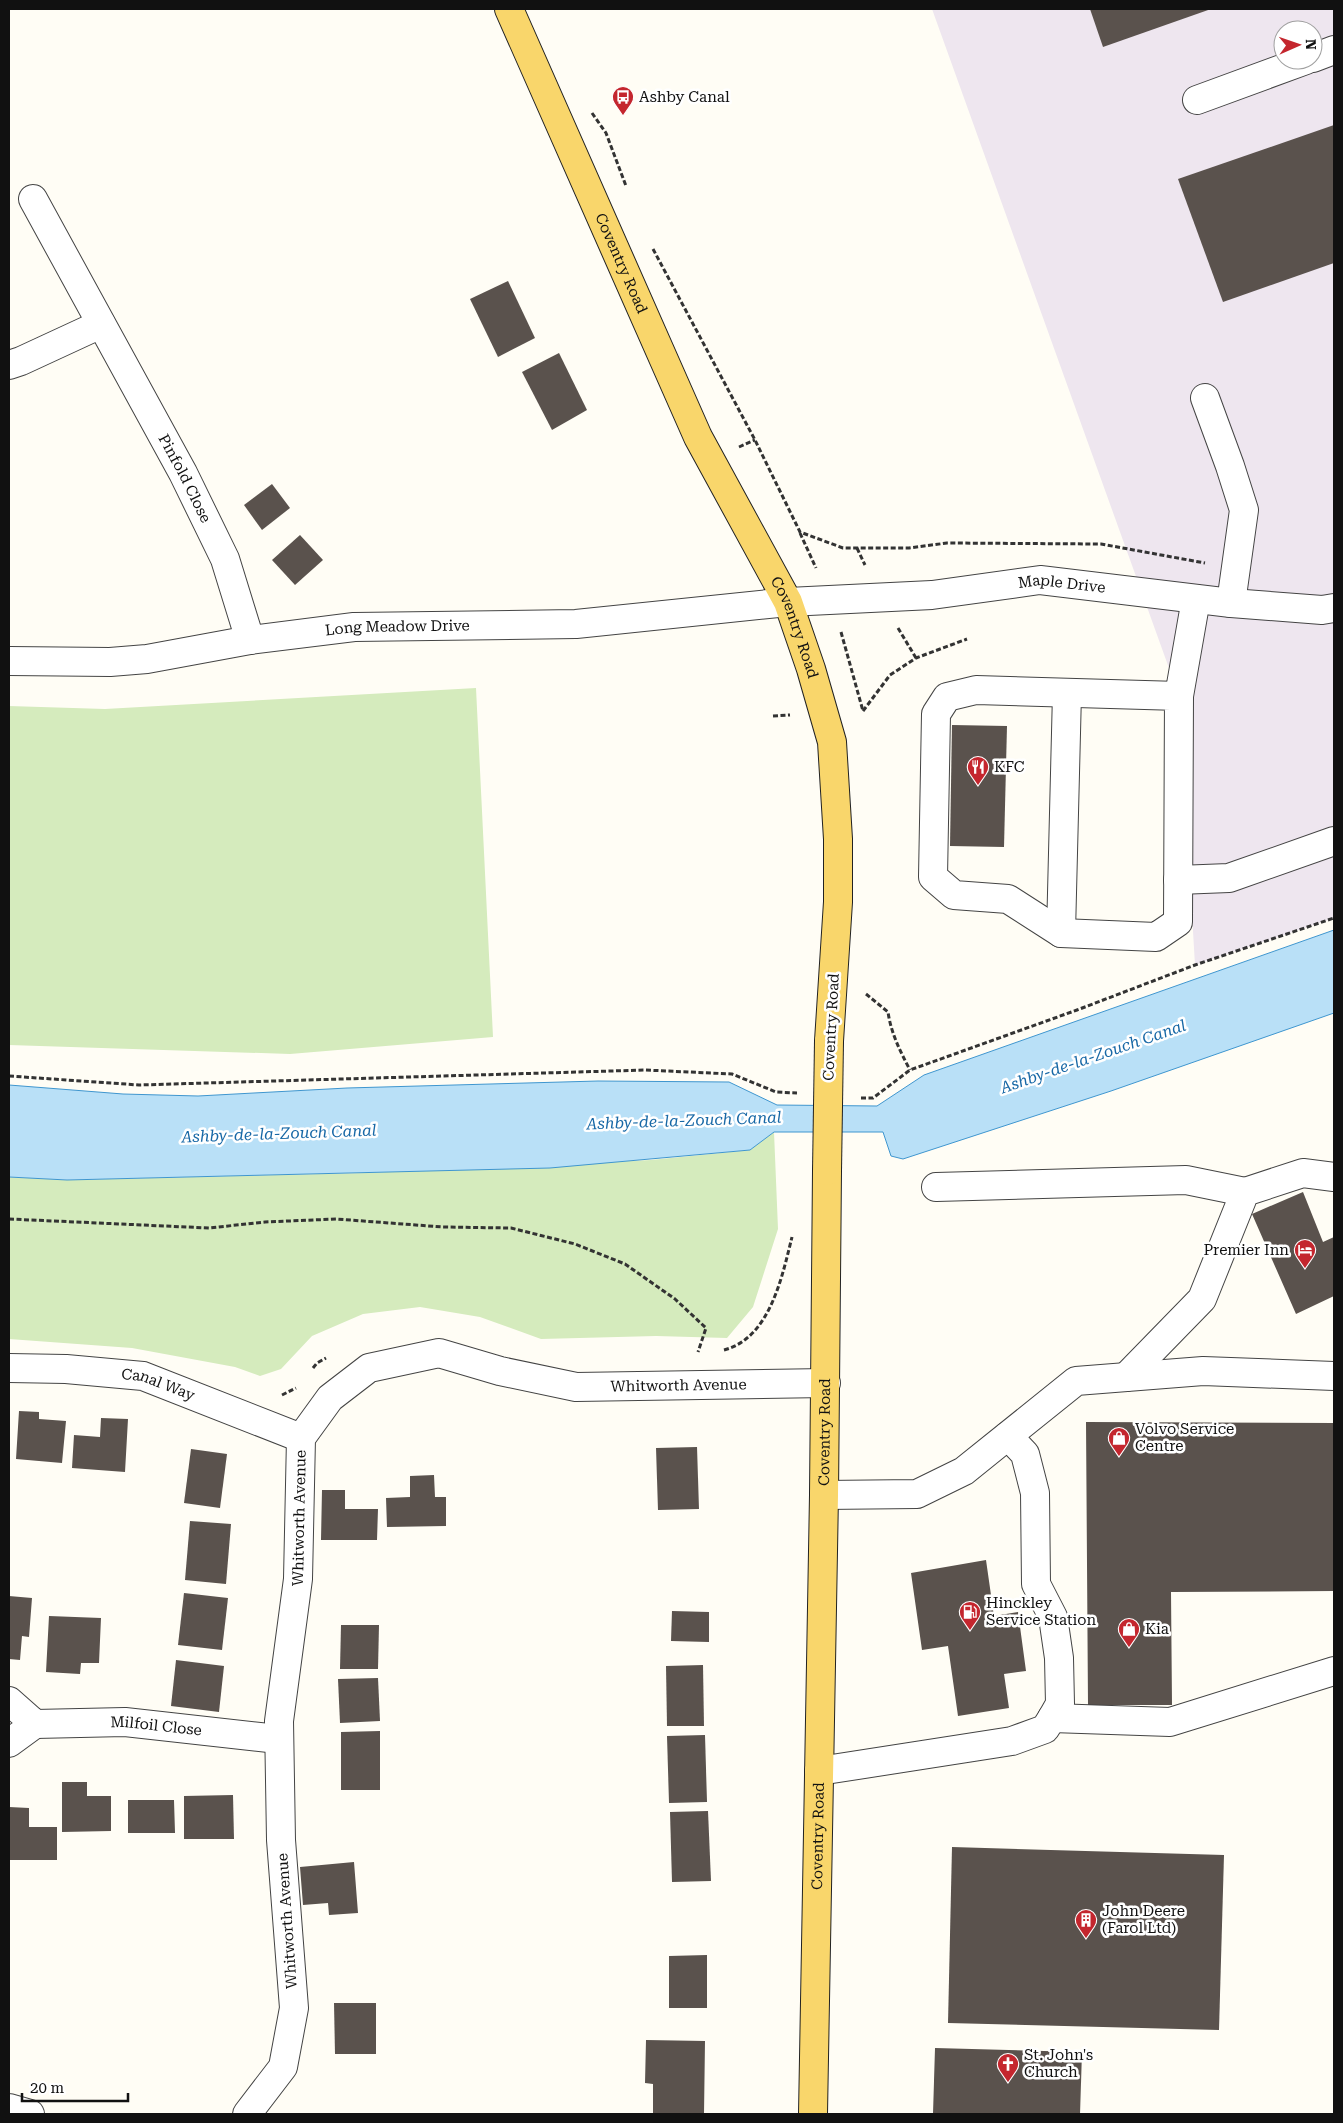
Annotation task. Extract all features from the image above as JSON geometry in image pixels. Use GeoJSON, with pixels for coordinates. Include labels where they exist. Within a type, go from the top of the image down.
{"type":"FeatureCollection","features":[{"type":"Feature","properties":{"kind":"main road","name":"Coventry Road"},"geometry":{"type":"LineString","coordinates":[[509,9],[698,437],[788,602],[811,669],[832,742],[838,839],[838,902],[829,1041],[826,1383],[813,2114]]}},
{"type":"Feature","properties":{"kind":"street"},"geometry":{"type":"LineString","coordinates":[[1197,100],[1279,70]]}},
{"type":"Feature","properties":{"kind":"street","name":"Pinfold Close"},"geometry":{"type":"LineString","coordinates":[[33,200],[183,473],[225,559],[250,640]]}},
{"type":"Feature","properties":{"kind":"street"},"geometry":{"type":"LineString","coordinates":[[9,364],[21,361],[101,324]]}},
{"type":"Feature","properties":{"kind":"street"},"geometry":{"type":"LineString","coordinates":[[1205,398],[1244,510],[1231,603]]}},
{"type":"Feature","properties":{"kind":"street","name":"Maple Drive"},"geometry":{"type":"LineString","coordinates":[[788,602],[932,595],[1040,580],[1231,603],[1322,610],[1334,608]]}},
{"type":"Feature","properties":{"kind":"street"},"geometry":{"type":"LineString","coordinates":[[1179,696],[976,690],[947,696],[936,714],[933,878],[954,895],[1008,899],[1061,933],[1156,937],[1178,922],[1179,696],[1196,599]]}},
{"type":"Feature","properties":{"kind":"street","name":"Long Meadow Drive"},"geometry":{"type":"LineString","coordinates":[[9,661],[110,662],[148,659],[250,640],[354,627],[576,624],[788,602]]}},
{"type":"Feature","properties":{"kind":"street"},"geometry":{"type":"LineString","coordinates":[[1061,933],[1067,694]]}},
{"type":"Feature","properties":{"kind":"street"},"geometry":{"type":"LineString","coordinates":[[1178,880],[1229,878],[1334,841]]}},
{"type":"Feature","properties":{"kind":"street"},"geometry":{"type":"LineString","coordinates":[[936,1187],[1186,1180],[1245,1192],[1303,1173],[1334,1177]]}},
{"type":"Feature","properties":{"kind":"street"},"geometry":{"type":"LineString","coordinates":[[1126,1377],[1202,1299],[1245,1192]]}},
{"type":"Feature","properties":{"kind":"street","name":"Whitworth Avenue"},"geometry":{"type":"LineString","coordinates":[[247,2114],[283,2067],[294,2008],[281,1840],[279,1721],[298,1579],[301,1438],[330,1398],[369,1368],[439,1353],[500,1371],[576,1387],[826,1383]]}},
{"type":"Feature","properties":{"kind":"street","name":"Canal Way"},"geometry":{"type":"LineString","coordinates":[[9,1368],[66,1368],[143,1376],[301,1438]]}},
{"type":"Feature","properties":{"kind":"street"},"geometry":{"type":"LineString","coordinates":[[824,1495],[917,1494],[964,1470],[1076,1381],[1203,1371],[1334,1376]]}},
{"type":"Feature","properties":{"kind":"street"},"geometry":{"type":"LineString","coordinates":[[819,1771],[1012,1741],[1044,1729],[1060,1704],[1059,1658],[1052,1617],[1036,1584],[1035,1493],[1025,1454],[1008,1436]]}},
{"type":"Feature","properties":{"kind":"street"},"geometry":{"type":"LineString","coordinates":[[1052,1718],[1170,1722],[1334,1671]]}},
{"type":"Feature","properties":{"kind":"street"},"geometry":{"type":"LineString","coordinates":[[9,1701],[35,1724],[9,1744]]}},
{"type":"Feature","properties":{"kind":"street","name":"Milfoil Close"},"geometry":{"type":"LineString","coordinates":[[35,1724],[125,1722],[278,1739]]}},
{"type":"Feature","properties":{"kind":"street"},"geometry":{"type":"LineString","coordinates":[[9,2108],[30,2114]]}},
{"type":"Feature","properties":{"kind":"path"},"geometry":{"type":"LineString","coordinates":[[591,110],[606,133],[628,194]]}},
{"type":"Feature","properties":{"kind":"path"},"geometry":{"type":"LineString","coordinates":[[652,246],[755,440],[800,532],[843,548],[909,548],[947,543],[1101,544],[1236,568]]}},
{"type":"Feature","properties":{"kind":"path"},"geometry":{"type":"LineString","coordinates":[[863,711],[890,675],[916,658],[967,639]]}},
{"type":"Feature","properties":{"kind":"path"},"geometry":{"type":"LineString","coordinates":[[853,1097],[873,1098],[910,1070],[1195,965],[1334,918]]}},
{"type":"Feature","properties":{"kind":"path"},"geometry":{"type":"LineString","coordinates":[[866,994],[888,1012],[890,1027],[910,1070]]}},
{"type":"Feature","properties":{"kind":"path"},"geometry":{"type":"LineString","coordinates":[[9,1076],[138,1084],[645,1070],[732,1074],[776,1092],[805,1094]]}},
{"type":"Feature","properties":{"kind":"path"},"geometry":{"type":"LineString","coordinates":[[9,1219],[210,1228],[264,1222],[336,1219],[443,1227],[511,1228],[576,1244],[626,1264],[675,1299],[706,1328],[696,1357],[705,1355]]}},
{"type":"Feature","properties":{"kind":"path"},"geometry":{"type":"LineString","coordinates":[[721,1351],[729,1349],[753,1333],[770,1307],[785,1264],[794,1229]]}},
{"type":"Feature","properties":{"kind":"shaded area"},"geometry":{"type":"Polygon","coordinates":[[[932,9],[1334,9],[1334,918],[1195,965],[1179,696],[932,9]]]}},
{"type":"Feature","properties":{"kind":"green space"},"geometry":{"type":"Polygon","coordinates":[[[476,688],[493,1037],[290,1054],[9,1045],[9,706],[105,709],[476,688]]]}},
{"type":"Feature","properties":{"kind":"green space"},"geometry":{"type":"Polygon","coordinates":[[[774,1132],[778,1229],[753,1307],[727,1338],[656,1336],[541,1339],[480,1317],[420,1307],[363,1314],[312,1336],[281,1369],[260,1376],[235,1367],[132,1348],[9,1339],[9,1177],[67,1180],[364,1173],[651,1160],[750,1150],[774,1132]]]}},
{"type":"Feature","properties":{"kind":"water","name":"Ashby-de-la-Zouch Canal"},"geometry":{"type":"Polygon","coordinates":[[[1334,930],[1334,1013],[1111,1091],[903,1159],[891,1156],[883,1132],[774,1132],[750,1150],[550,1168],[67,1180],[9,1177],[9,1085],[123,1094],[198,1096],[347,1088],[598,1081],[729,1082],[777,1105],[877,1106],[924,1075],[1334,930]]]}},
{"type":"Feature","properties":{"kind":"building"},"geometry":{"type":"Polygon","coordinates":[[[1090,9],[1211,9],[1103,47],[1090,9]]]}},
{"type":"Feature","properties":{"kind":"building"},"geometry":{"type":"Polygon","coordinates":[[[1334,125],[1334,263],[1223,302],[1178,179],[1334,125]]]}},
{"type":"Feature","properties":{"kind":"building"},"geometry":{"type":"Polygon","coordinates":[[[508,281],[535,338],[498,357],[470,299],[508,281]]]}},
{"type":"Feature","properties":{"kind":"building"},"geometry":{"type":"Polygon","coordinates":[[[559,353],[587,410],[552,430],[522,372],[559,353]]]}},
{"type":"Feature","properties":{"kind":"building"},"geometry":{"type":"Polygon","coordinates":[[[272,484],[290,508],[262,530],[244,505],[272,484]]]}},
{"type":"Feature","properties":{"kind":"building"},"geometry":{"type":"Polygon","coordinates":[[[300,535],[323,560],[295,585],[272,560],[300,535]]]}},
{"type":"Feature","properties":{"kind":"building","name":"KFC"},"geometry":{"type":"Polygon","coordinates":[[[952,725],[1007,726],[1004,847],[950,846],[952,725]]]}},
{"type":"Feature","properties":{"kind":"building","name":"Premier Inn"},"geometry":{"type":"Polygon","coordinates":[[[1303,1192],[1323,1242],[1334,1237],[1334,1296],[1296,1314],[1252,1214],[1303,1192]]]}},
{"type":"Feature","properties":{"kind":"building"},"geometry":{"type":"Polygon","coordinates":[[[19,1411],[39,1412],[39,1419],[66,1421],[62,1463],[16,1459],[19,1411]]]}},
{"type":"Feature","properties":{"kind":"building"},"geometry":{"type":"Polygon","coordinates":[[[101,1418],[128,1419],[125,1472],[72,1468],[74,1435],[100,1437],[101,1418]]]}},
{"type":"Feature","properties":{"kind":"building"},"geometry":{"type":"Polygon","coordinates":[[[1086,1422],[1334,1423],[1334,1591],[1171,1592],[1172,1705],[1088,1705],[1086,1422]]]}},
{"type":"Feature","properties":{"kind":"building"},"geometry":{"type":"Polygon","coordinates":[[[697,1447],[699,1509],[658,1510],[656,1448],[697,1447]]]}},
{"type":"Feature","properties":{"kind":"building"},"geometry":{"type":"Polygon","coordinates":[[[191,1449],[227,1454],[220,1508],[184,1503],[191,1449]]]}},
{"type":"Feature","properties":{"kind":"building"},"geometry":{"type":"Polygon","coordinates":[[[434,1475],[435,1497],[446,1497],[446,1526],[387,1527],[386,1498],[410,1497],[410,1476],[434,1475]]]}},
{"type":"Feature","properties":{"kind":"building"},"geometry":{"type":"Polygon","coordinates":[[[322,1490],[345,1490],[345,1509],[378,1509],[377,1540],[321,1540],[322,1490]]]}},
{"type":"Feature","properties":{"kind":"building"},"geometry":{"type":"Polygon","coordinates":[[[190,1521],[231,1524],[226,1584],[185,1580],[190,1521]]]}},
{"type":"Feature","properties":{"kind":"building","name":"Hinckley Service Station"},"geometry":{"type":"Polygon","coordinates":[[[986,1560],[994,1616],[1018,1612],[1026,1671],[1004,1674],[1009,1708],[958,1716],[948,1646],[922,1650],[911,1573],[986,1560]]]}},
{"type":"Feature","properties":{"kind":"building"},"geometry":{"type":"Polygon","coordinates":[[[184,1593],[228,1598],[222,1650],[178,1645],[184,1593]]]}},
{"type":"Feature","properties":{"kind":"building"},"geometry":{"type":"Polygon","coordinates":[[[9,1596],[32,1598],[29,1637],[22,1636],[20,1660],[9,1659],[9,1596]]]}},
{"type":"Feature","properties":{"kind":"building"},"geometry":{"type":"Polygon","coordinates":[[[672,1611],[709,1612],[709,1642],[671,1641],[672,1611]]]}},
{"type":"Feature","properties":{"kind":"building"},"geometry":{"type":"Polygon","coordinates":[[[49,1616],[101,1618],[99,1663],[81,1663],[80,1674],[46,1672],[49,1616]]]}},
{"type":"Feature","properties":{"kind":"building"},"geometry":{"type":"Polygon","coordinates":[[[341,1625],[379,1625],[378,1669],[340,1669],[341,1625]]]}},
{"type":"Feature","properties":{"kind":"building"},"geometry":{"type":"Polygon","coordinates":[[[176,1660],[224,1666],[219,1712],[171,1706],[176,1660]]]}},
{"type":"Feature","properties":{"kind":"building"},"geometry":{"type":"Polygon","coordinates":[[[703,1665],[704,1726],[667,1726],[666,1666],[703,1665]]]}},
{"type":"Feature","properties":{"kind":"building"},"geometry":{"type":"Polygon","coordinates":[[[378,1678],[380,1721],[340,1723],[338,1679],[378,1678]]]}},
{"type":"Feature","properties":{"kind":"building"},"geometry":{"type":"Polygon","coordinates":[[[380,1731],[380,1790],[341,1790],[341,1732],[380,1731]]]}},
{"type":"Feature","properties":{"kind":"building"},"geometry":{"type":"Polygon","coordinates":[[[705,1735],[707,1802],[669,1803],[667,1736],[705,1735]]]}},
{"type":"Feature","properties":{"kind":"building"},"geometry":{"type":"Polygon","coordinates":[[[62,1782],[87,1782],[87,1796],[111,1796],[111,1831],[62,1832],[62,1782]]]}},
{"type":"Feature","properties":{"kind":"building"},"geometry":{"type":"Polygon","coordinates":[[[233,1795],[234,1839],[184,1839],[184,1796],[233,1795]]]}},
{"type":"Feature","properties":{"kind":"building"},"geometry":{"type":"Polygon","coordinates":[[[128,1800],[174,1800],[175,1833],[128,1833],[128,1800]]]}},
{"type":"Feature","properties":{"kind":"building"},"geometry":{"type":"Polygon","coordinates":[[[9,1807],[29,1808],[29,1827],[57,1827],[57,1860],[9,1860],[9,1807]]]}},
{"type":"Feature","properties":{"kind":"building"},"geometry":{"type":"Polygon","coordinates":[[[708,1811],[711,1881],[672,1882],[670,1812],[708,1811]]]}},
{"type":"Feature","properties":{"kind":"building","name":"John Deere (Farol Ltd)"},"geometry":{"type":"Polygon","coordinates":[[[952,1847],[1224,1855],[1219,2030],[948,2023],[952,1847]]]}},
{"type":"Feature","properties":{"kind":"building"},"geometry":{"type":"Polygon","coordinates":[[[354,1862],[358,1913],[329,1915],[328,1903],[303,1905],[300,1867],[354,1862]]]}},
{"type":"Feature","properties":{"kind":"building"},"geometry":{"type":"Polygon","coordinates":[[[707,1955],[707,2008],[669,2008],[669,1956],[707,1955]]]}},
{"type":"Feature","properties":{"kind":"building"},"geometry":{"type":"Polygon","coordinates":[[[334,2003],[376,2003],[376,2054],[335,2054],[334,2003]]]}},
{"type":"Feature","properties":{"kind":"building"},"geometry":{"type":"Polygon","coordinates":[[[646,2040],[705,2041],[704,2114],[653,2114],[653,2084],[645,2083],[646,2040]]]}},
{"type":"Feature","properties":{"kind":"building","name":"St. John's Church"},"geometry":{"type":"Polygon","coordinates":[[[935,2048],[1082,2052],[1080,2114],[933,2114],[935,2048]]]}},
{"type":"Feature","properties":{"kind":"place","name":"Ashby Canal"},"geometry":{"type":"Point","coordinates":[623,116]}},
{"type":"Feature","properties":{"kind":"place","name":"KFC"},"geometry":{"type":"Point","coordinates":[978,786]}},
{"type":"Feature","properties":{"kind":"place","name":"Premier Inn"},"geometry":{"type":"Point","coordinates":[1305,1269]}},
{"type":"Feature","properties":{"kind":"place","name":"Volvo Service Centre"},"geometry":{"type":"Point","coordinates":[1119,1457]}},
{"type":"Feature","properties":{"kind":"place","name":"Hinckley Service Station"},"geometry":{"type":"Point","coordinates":[970,1631]}},
{"type":"Feature","properties":{"kind":"place","name":"Kia"},"geometry":{"type":"Point","coordinates":[1129,1648]}},
{"type":"Feature","properties":{"kind":"place","name":"John Deere (Farol Ltd)"},"geometry":{"type":"Point","coordinates":[1086,1939]}},
{"type":"Feature","properties":{"kind":"place","name":"St. John's Church"},"geometry":{"type":"Point","coordinates":[1008,2083]}}]}
